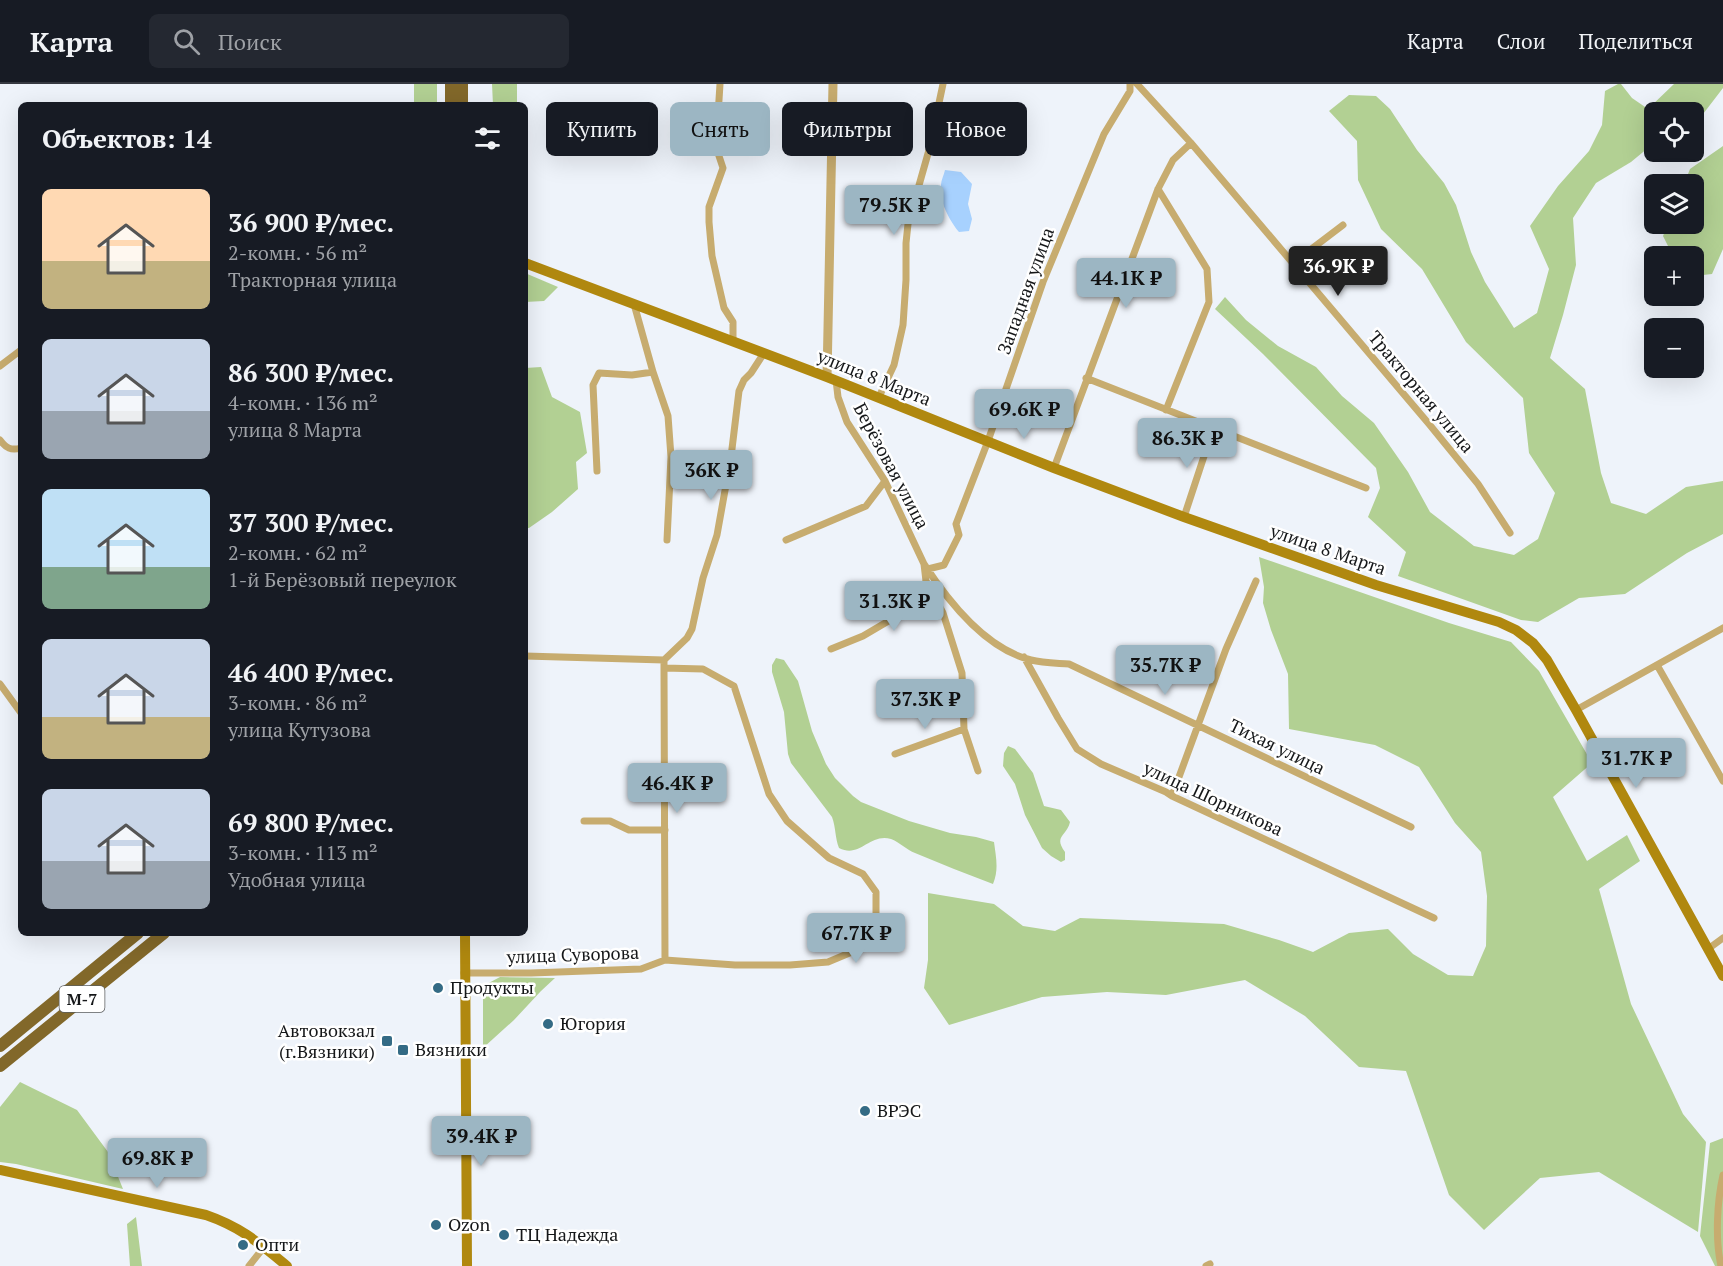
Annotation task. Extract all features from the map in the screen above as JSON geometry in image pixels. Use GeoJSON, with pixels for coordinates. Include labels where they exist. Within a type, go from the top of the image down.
{"type":"FeatureCollection","features":[{"type":"Feature","properties":{"kind":"highway"},"geometry":{"type":"LineString","coordinates":[[451,84],[451,102]]}},
{"type":"Feature","properties":{"kind":"highway"},"geometry":{"type":"LineString","coordinates":[[462,84],[462,102]]}},
{"type":"Feature","properties":{"kind":"highway","name":"М-7"},"geometry":{"type":"LineString","coordinates":[[0,1046],[130,936]]}},
{"type":"Feature","properties":{"kind":"highway","name":"М-7"},"geometry":{"type":"LineString","coordinates":[[0,1066],[160,936]]}},
{"type":"Feature","properties":{"kind":"main road","name":"улица 8 Марта"},"geometry":{"type":"LineString","coordinates":[[528,264],[832,378],[1054,468],[1184,517],[1376,585],[1498,622],[1516,630],[1533,643],[1547,660],[1723,976]]}},
{"type":"Feature","properties":{"kind":"main road"},"geometry":{"type":"LineString","coordinates":[[465,936],[467,1266]]}},
{"type":"Feature","properties":{"kind":"main road"},"geometry":{"type":"LineString","coordinates":[[0,1170],[206,1215],[242,1231],[287,1266]]}},
{"type":"Feature","properties":{"kind":"street"},"geometry":{"type":"LineString","coordinates":[[720,84],[716,147],[723,168],[709,207],[709,222],[712,256],[724,308],[733,322],[733,341]]}},
{"type":"Feature","properties":{"kind":"street"},"geometry":{"type":"LineString","coordinates":[[832,378],[833,84]]}},
{"type":"Feature","properties":{"kind":"street"},"geometry":{"type":"LineString","coordinates":[[879,397],[894,365],[903,325],[908,224],[929,150],[944,84]]}},
{"type":"Feature","properties":{"kind":"street","name":"Западная улица"},"geometry":{"type":"LineString","coordinates":[[926,567],[944,565],[959,535],[956,524],[988,441],[1043,282],[1104,134],[1130,91],[1130,84]]}},
{"type":"Feature","properties":{"kind":"street","name":"Тракторная улица"},"geometry":{"type":"LineString","coordinates":[[1137,84],[1191,143],[1478,484],[1510,533]]}},
{"type":"Feature","properties":{"kind":"street"},"geometry":{"type":"LineString","coordinates":[[1054,468],[1158,189],[1173,160],[1191,143]]}},
{"type":"Feature","properties":{"kind":"street"},"geometry":{"type":"LineString","coordinates":[[1158,189],[1207,269],[1209,302],[1166,410]]}},
{"type":"Feature","properties":{"kind":"street"},"geometry":{"type":"LineString","coordinates":[[1293,263],[1343,225]]}},
{"type":"Feature","properties":{"kind":"street"},"geometry":{"type":"LineString","coordinates":[[634,304],[668,416],[671,457],[667,540]]}},
{"type":"Feature","properties":{"kind":"street"},"geometry":{"type":"LineString","coordinates":[[0,366],[18,352]]}},
{"type":"Feature","properties":{"kind":"street"},"geometry":{"type":"LineString","coordinates":[[665,960],[664,664],[692,629],[703,578],[717,535],[731,457],[739,391],[744,380],[751,374],[764,353]]}},
{"type":"Feature","properties":{"kind":"street"},"geometry":{"type":"LineString","coordinates":[[597,471],[592,386],[599,373],[632,375],[653,372]]}},
{"type":"Feature","properties":{"kind":"street","name":"Берёзовая улица"},"geometry":{"type":"LineString","coordinates":[[832,378],[847,422],[885,481],[926,567],[926,581],[943,613],[962,673],[964,729],[978,771]]}},
{"type":"Feature","properties":{"kind":"street"},"geometry":{"type":"LineString","coordinates":[[1086,378],[1366,489]]}},
{"type":"Feature","properties":{"kind":"street"},"geometry":{"type":"LineString","coordinates":[[1184,517],[1213,429]]}},
{"type":"Feature","properties":{"kind":"street"},"geometry":{"type":"LineString","coordinates":[[0,440],[10,449],[18,448]]}},
{"type":"Feature","properties":{"kind":"street"},"geometry":{"type":"LineString","coordinates":[[786,540],[866,506],[885,481]]}},
{"type":"Feature","properties":{"kind":"street","name":"Тихая улица"},"geometry":{"type":"LineString","coordinates":[[926,567],[944,594],[995,644],[1032,660],[1069,664],[1411,827]]}},
{"type":"Feature","properties":{"kind":"street"},"geometry":{"type":"LineString","coordinates":[[831,649],[863,636],[914,606],[926,581]]}},
{"type":"Feature","properties":{"kind":"street"},"geometry":{"type":"LineString","coordinates":[[1172,796],[1226,649],[1256,581]]}},
{"type":"Feature","properties":{"kind":"street"},"geometry":{"type":"LineString","coordinates":[[1576,710],[1723,628]]}},
{"type":"Feature","properties":{"kind":"street"},"geometry":{"type":"LineString","coordinates":[[528,656],[664,664]]}},
{"type":"Feature","properties":{"kind":"street","name":"улица Шорникова"},"geometry":{"type":"LineString","coordinates":[[1024,657],[1077,749],[1101,764],[1166,792],[1434,918]]}},
{"type":"Feature","properties":{"kind":"street","name":"улица Суворова"},"geometry":{"type":"LineString","coordinates":[[464,973],[641,969],[665,960],[735,965],[828,962],[859,949],[876,923],[876,892],[863,874],[829,858],[787,821],[769,794],[734,686],[703,669],[664,664]]}},
{"type":"Feature","properties":{"kind":"street"},"geometry":{"type":"LineString","coordinates":[[1657,665],[1723,782]]}},
{"type":"Feature","properties":{"kind":"street"},"geometry":{"type":"LineString","coordinates":[[0,684],[18,709]]}},
{"type":"Feature","properties":{"kind":"street"},"geometry":{"type":"LineString","coordinates":[[895,754],[964,729]]}},
{"type":"Feature","properties":{"kind":"street"},"geometry":{"type":"LineString","coordinates":[[584,821],[610,821],[629,831],[665,830]]}},
{"type":"Feature","properties":{"kind":"street"},"geometry":{"type":"LineString","coordinates":[[1708,949],[1723,938]]}},
{"type":"Feature","properties":{"kind":"street"},"geometry":{"type":"LineString","coordinates":[[1721,1266],[1718,1252],[1719,1193],[1723,1175]]}},
{"type":"Feature","properties":{"kind":"street"},"geometry":{"type":"LineString","coordinates":[[249,1266],[264,1247]]}},
{"type":"Feature","properties":{"kind":"green space"},"geometry":{"type":"Polygon","coordinates":[[[414,84],[437,84],[437,102],[414,102],[414,84]]]}},
{"type":"Feature","properties":{"kind":"green space"},"geometry":{"type":"Polygon","coordinates":[[[492,84],[517,84],[517,102],[493,102],[492,84]]]}},
{"type":"Feature","properties":{"kind":"green space"},"geometry":{"type":"Polygon","coordinates":[[[1621,84],[1632,98],[1644,106],[1644,151],[1596,183],[1573,218],[1576,265],[1550,358],[1585,389],[1601,473],[1611,503],[1646,514],[1686,487],[1723,481],[1723,534],[1687,553],[1625,594],[1579,598],[1538,622],[1521,620],[1398,576],[1406,552],[1368,517],[1380,488],[1376,468],[1215,309],[1225,297],[1246,320],[1278,346],[1316,367],[1342,396],[1374,423],[1408,472],[1430,512],[1474,546],[1514,555],[1538,539],[1555,493],[1529,453],[1523,398],[1466,342],[1422,269],[1381,229],[1358,180],[1357,141],[1329,111],[1349,95],[1376,96],[1390,109],[1417,150],[1444,183],[1456,205],[1471,252],[1485,282],[1514,328],[1537,313],[1549,269],[1530,226],[1558,186],[1589,151],[1602,125],[1605,91],[1621,84]]]}},
{"type":"Feature","properties":{"kind":"green space"},"geometry":{"type":"Polygon","coordinates":[[[1674,84],[1723,84],[1723,88],[1704,113],[1704,102],[1655,102],[1674,84]]]}},
{"type":"Feature","properties":{"kind":"green space"},"geometry":{"type":"Polygon","coordinates":[[[1723,146],[1723,249],[1712,274],[1704,275],[1704,246],[1668,246],[1663,236],[1664,234],[1704,234],[1704,174],[1688,174],[1690,169],[1704,162],[1704,159],[1723,146]]]}},
{"type":"Feature","properties":{"kind":"green space"},"geometry":{"type":"Polygon","coordinates":[[[528,274],[558,287],[544,301],[528,302],[528,274]]]}},
{"type":"Feature","properties":{"kind":"green space"},"geometry":{"type":"Polygon","coordinates":[[[541,367],[552,397],[580,412],[587,453],[576,462],[578,489],[552,512],[529,528],[528,528],[528,368],[541,367]]]}},
{"type":"Feature","properties":{"kind":"green space"},"geometry":{"type":"Polygon","coordinates":[[[1259,557],[1449,623],[1511,642],[1539,671],[1592,763],[1553,797],[1587,861],[1627,835],[1640,861],[1599,889],[1631,1004],[1683,1114],[1706,1142],[1698,1232],[1599,1172],[1540,1178],[1484,1230],[1449,1195],[1406,1071],[1359,1067],[1305,1016],[1245,980],[1166,995],[1107,992],[1042,997],[949,1025],[924,988],[928,960],[928,893],[994,904],[1023,926],[1055,931],[1080,918],[1224,924],[1313,952],[1349,933],[1388,929],[1413,954],[1448,975],[1473,976],[1486,946],[1487,896],[1481,852],[1455,823],[1419,767],[1375,745],[1289,729],[1288,674],[1263,603],[1264,587],[1259,557]]]}},
{"type":"Feature","properties":{"kind":"green space"},"geometry":{"type":"Polygon","coordinates":[[[776,658],[784,660],[798,681],[812,731],[826,764],[835,778],[861,802],[909,821],[950,833],[994,842],[996,869],[993,884],[915,853],[891,839],[877,839],[853,850],[846,851],[839,848],[832,817],[791,763],[788,754],[784,712],[772,672],[772,665],[776,658]]]}},
{"type":"Feature","properties":{"kind":"green space"},"geometry":{"type":"Polygon","coordinates":[[[1008,746],[1015,749],[1033,773],[1044,806],[1061,810],[1070,822],[1060,843],[1065,852],[1065,860],[1061,862],[1042,848],[1025,815],[1015,784],[1003,766],[1004,753],[1008,746]]]}},
{"type":"Feature","properties":{"kind":"green space"},"geometry":{"type":"Polygon","coordinates":[[[500,977],[555,978],[483,1048],[483,986],[500,977]]]}},
{"type":"Feature","properties":{"kind":"green space"},"geometry":{"type":"Polygon","coordinates":[[[20,1082],[77,1110],[108,1152],[123,1189],[0,1162],[0,1107],[20,1082]]]}},
{"type":"Feature","properties":{"kind":"green space"},"geometry":{"type":"Polygon","coordinates":[[[1723,1138],[1723,1266],[1715,1266],[1700,1236],[1710,1143],[1723,1138]]]}},
{"type":"Feature","properties":{"kind":"green space"},"geometry":{"type":"Polygon","coordinates":[[[136,1217],[142,1266],[130,1266],[127,1224],[136,1217]]]}},
{"type":"Feature","properties":{"kind":"water"},"geometry":{"type":"Polygon","coordinates":[[[945,170],[961,172],[972,184],[968,204],[972,219],[969,231],[959,232],[946,210],[941,191],[941,181],[945,170]]]}},
{"type":"Feature","properties":{"kind":"place","name":"Продукты"},"geometry":{"type":"Point","coordinates":[438,988]}},
{"type":"Feature","properties":{"kind":"place","name":"Югория"},"geometry":{"type":"Point","coordinates":[548,1024]}},
{"type":"Feature","properties":{"kind":"place","name":"Автовокзал (г.Вязники)"},"geometry":{"type":"Point","coordinates":[387,1041]}},
{"type":"Feature","properties":{"kind":"place","name":"Вязники"},"geometry":{"type":"Point","coordinates":[403,1050]}},
{"type":"Feature","properties":{"kind":"place","name":"ВРЭС"},"geometry":{"type":"Point","coordinates":[865,1111]}},
{"type":"Feature","properties":{"kind":"place","name":"Ozon"},"geometry":{"type":"Point","coordinates":[436,1225]}},
{"type":"Feature","properties":{"kind":"place","name":"ТЦ Надежда"},"geometry":{"type":"Point","coordinates":[504,1235]}},
{"type":"Feature","properties":{"kind":"place","name":"Опти"},"geometry":{"type":"Point","coordinates":[243,1245]}}]}
